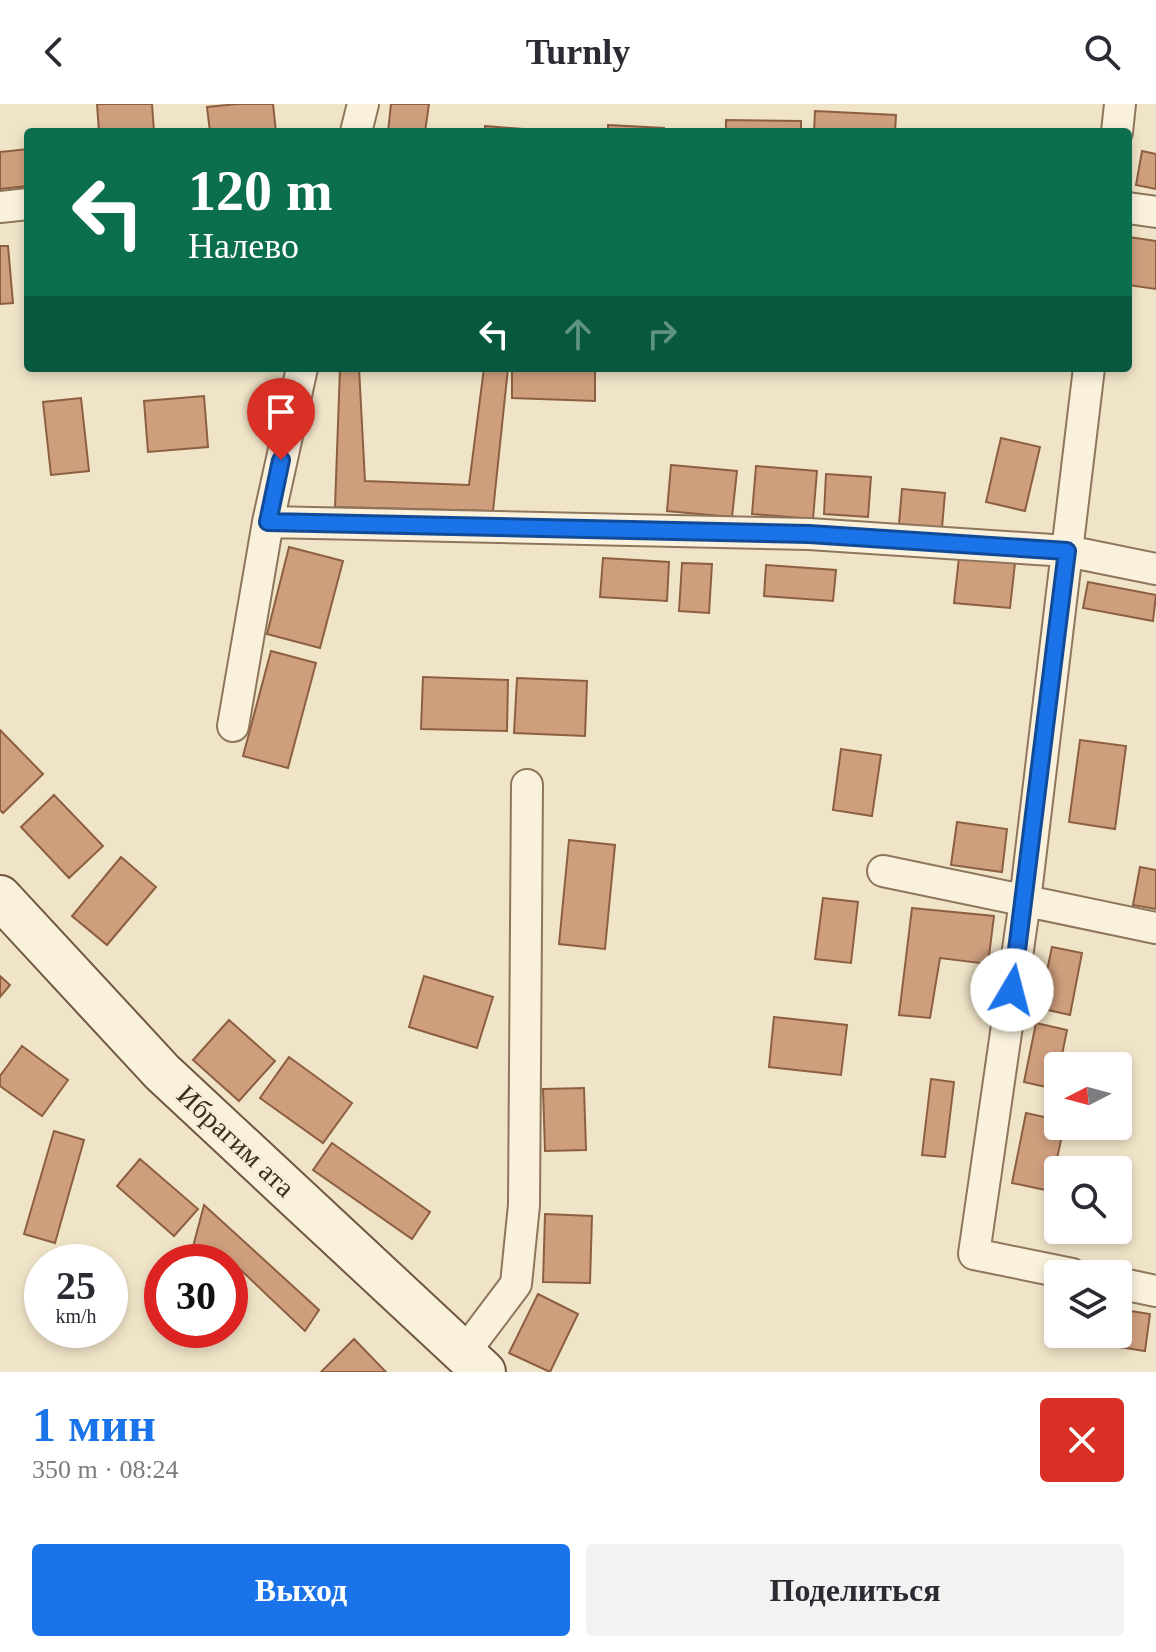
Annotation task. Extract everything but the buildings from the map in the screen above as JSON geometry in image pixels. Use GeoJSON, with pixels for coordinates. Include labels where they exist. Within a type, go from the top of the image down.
{"type":"FeatureCollection","features":[{"type":"Feature","properties":{"kind":"street"},"geometry":{"type":"LineString","coordinates":[[357,128],[363,104]]}},
{"type":"Feature","properties":{"kind":"street"},"geometry":{"type":"LineString","coordinates":[[1117,128],[1120,104]]}},
{"type":"Feature","properties":{"kind":"street"},"geometry":{"type":"LineString","coordinates":[[0,207],[24,204]]}},
{"type":"Feature","properties":{"kind":"street"},"geometry":{"type":"LineString","coordinates":[[1132,209],[1156,212]]}},
{"type":"Feature","properties":{"kind":"street"},"geometry":{"type":"LineString","coordinates":[[233,726],[268,522],[301,372]]}},
{"type":"Feature","properties":{"kind":"street"},"geometry":{"type":"LineString","coordinates":[[1044,1268],[974,1254],[1025,901],[1089,372]]}},
{"type":"Feature","properties":{"kind":"street"},"geometry":{"type":"LineString","coordinates":[[268,522],[809,534],[1067,551],[1156,569]]}},
{"type":"Feature","properties":{"kind":"street"},"geometry":{"type":"LineString","coordinates":[[474,1362],[516,1284],[524,1205],[527,785]]}},
{"type":"Feature","properties":{"kind":"street"},"geometry":{"type":"LineString","coordinates":[[883,871],[1156,928]]}},
{"type":"Feature","properties":{"kind":"street","name":"Ибрагим ата"},"geometry":{"type":"LineString","coordinates":[[0,897],[162,1072],[474,1362]]}},
{"type":"Feature","properties":{"kind":"street"},"geometry":{"type":"LineString","coordinates":[[1132,1286],[1156,1291]]}},
{"type":"Feature","properties":{"kind":"route"},"geometry":{"type":"LineString","coordinates":[[281,460],[268,522],[809,534],[1067,551],[1012,990]]}}]}
